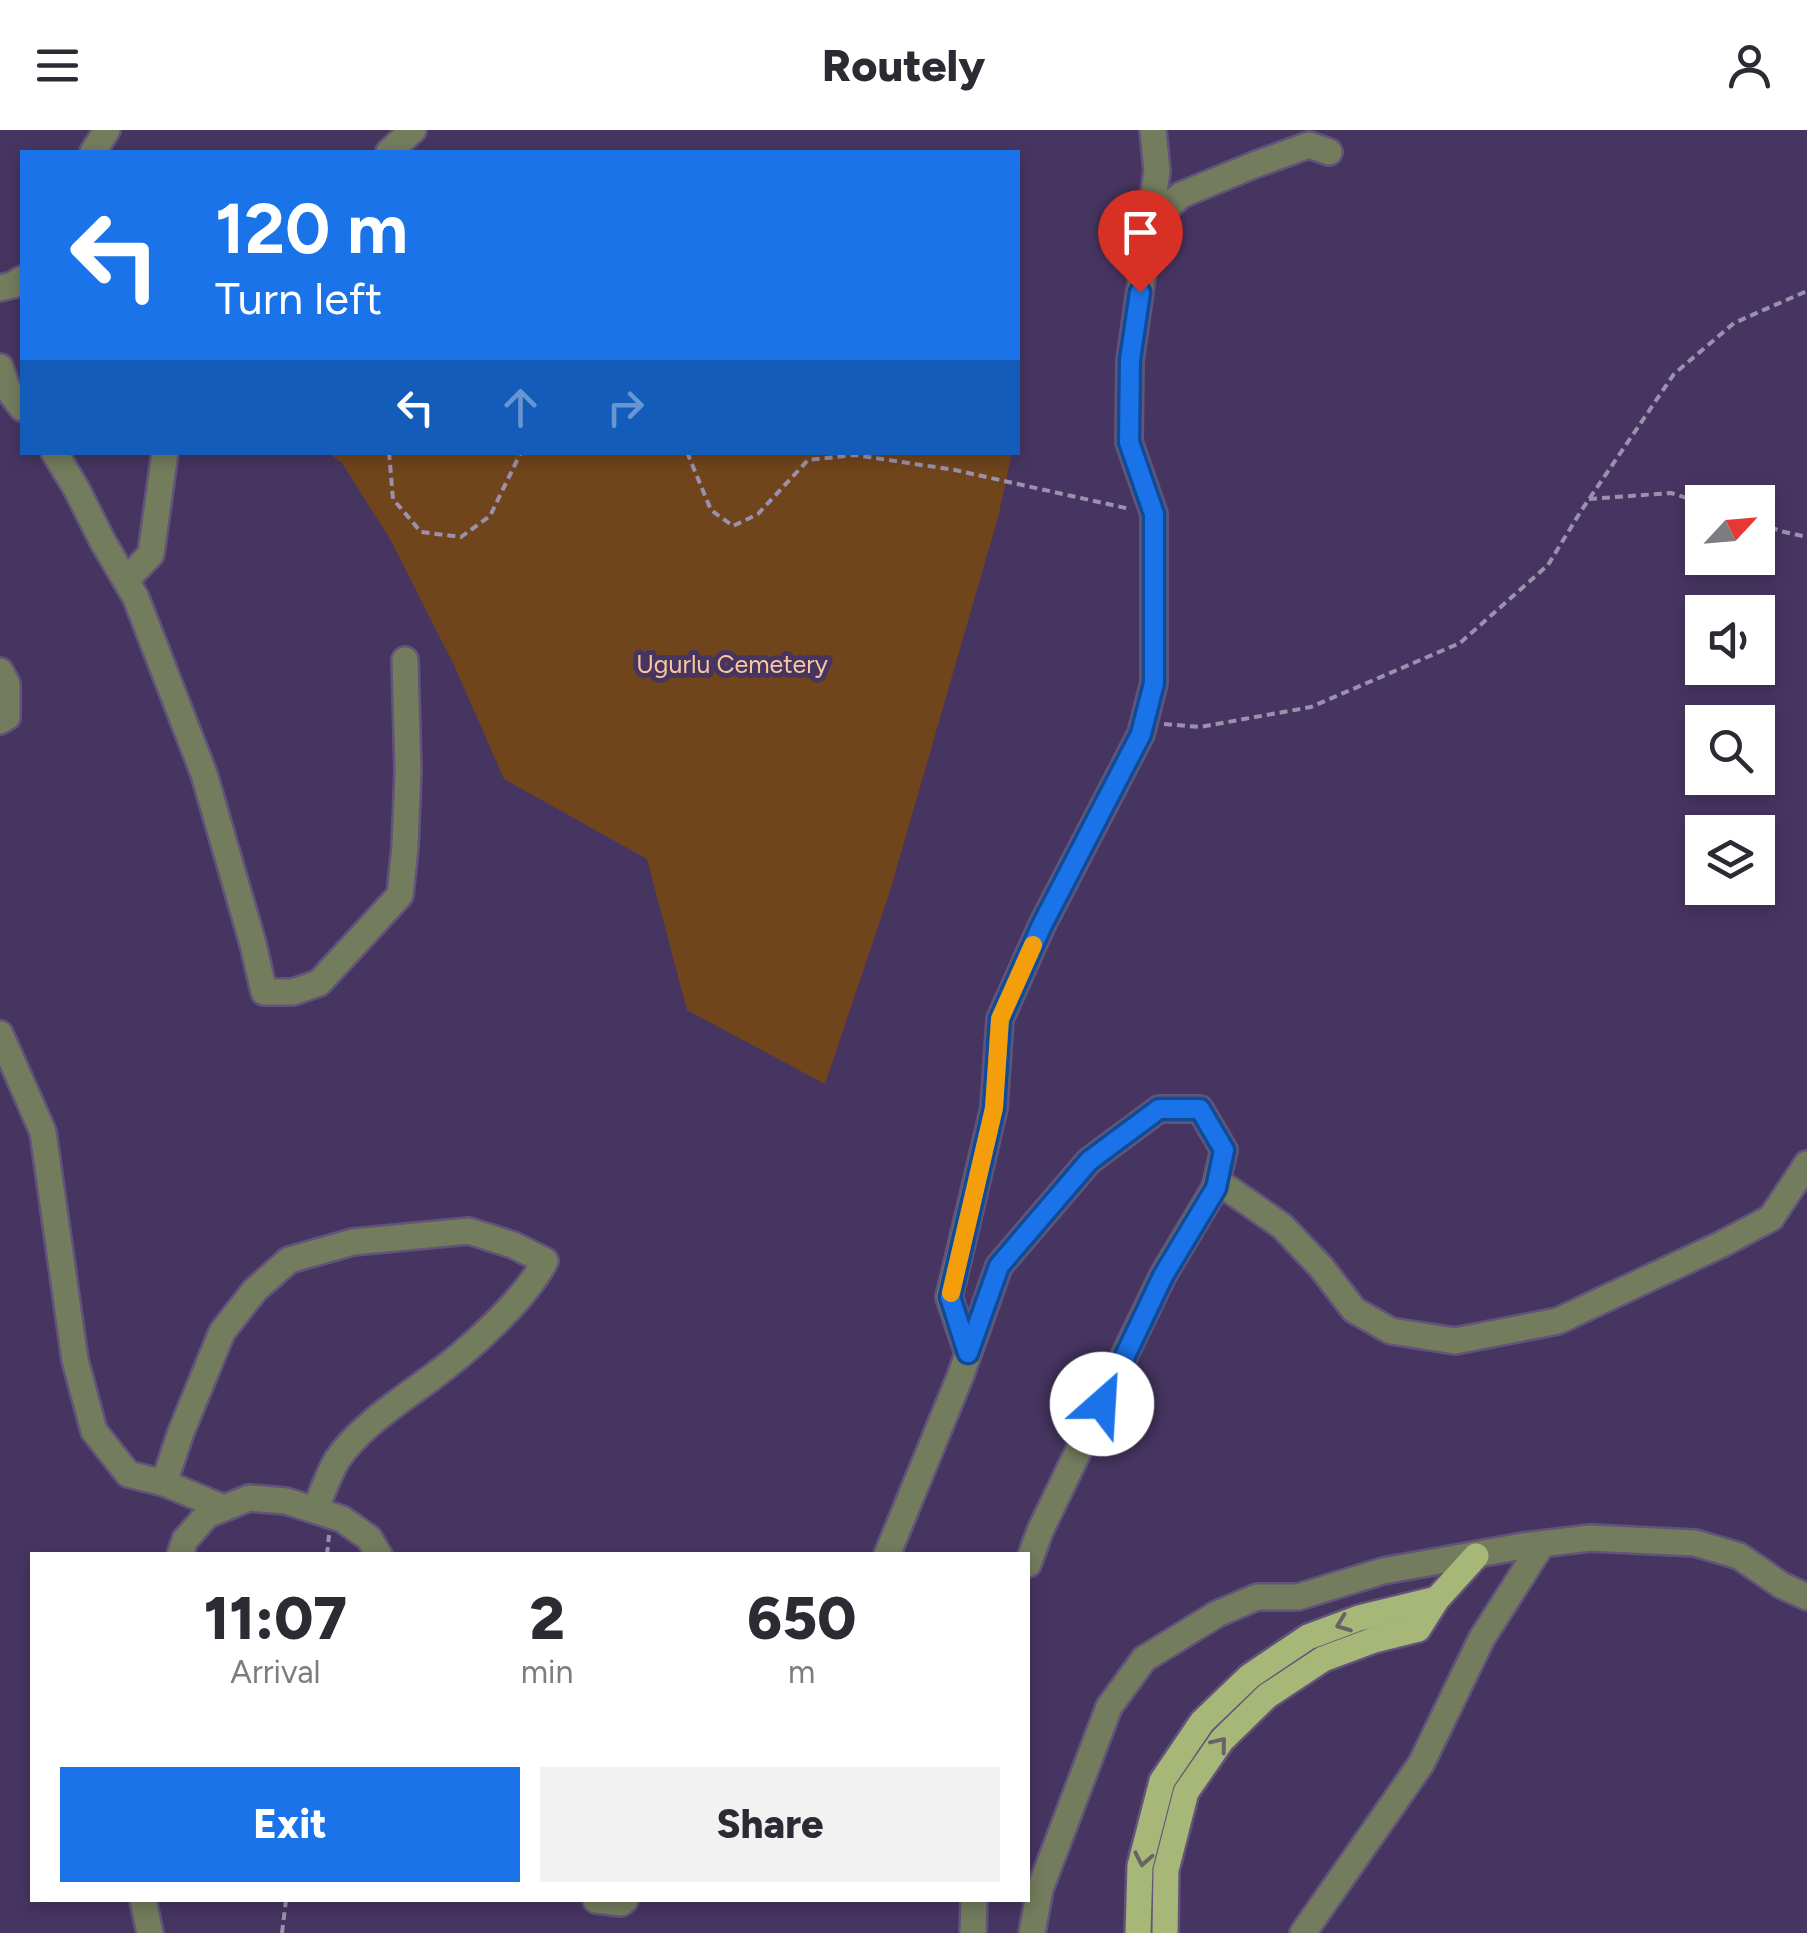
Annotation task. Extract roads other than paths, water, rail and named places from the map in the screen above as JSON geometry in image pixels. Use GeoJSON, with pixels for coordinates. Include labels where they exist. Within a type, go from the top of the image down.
{"type":"FeatureCollection","features":[{"type":"Feature","properties":{"kind":"main road"},"geometry":{"type":"LineString","coordinates":[[1165,1933],[1166,1870],[1186,1792],[1222,1740],[1267,1696],[1323,1659],[1374,1640],[1418,1630],[1437,1599],[1476,1556]]}},
{"type":"Feature","properties":{"kind":"main road"},"geometry":{"type":"LineString","coordinates":[[1138,1933],[1140,1866],[1162,1781],[1202,1722],[1250,1676],[1308,1637],[1359,1618],[1437,1599]]}},
{"type":"Feature","properties":{"kind":"street"},"geometry":{"type":"LineString","coordinates":[[391,150],[413,130]]}},
{"type":"Feature","properties":{"kind":"street"},"geometry":{"type":"LineString","coordinates":[[968,1353],[950,1297],[994,1108],[1000,1019],[1042,925],[1141,734],[1154,683],[1154,514],[1129,442],[1130,360],[1157,171],[1154,130]]}},
{"type":"Feature","properties":{"kind":"street"},"geometry":{"type":"LineString","coordinates":[[1150,223],[1181,195],[1254,165],[1309,146],[1330,152]]}},
{"type":"Feature","properties":{"kind":"street"},"geometry":{"type":"LineString","coordinates":[[0,367],[20,405]]}},
{"type":"Feature","properties":{"kind":"street"},"geometry":{"type":"LineString","coordinates":[[56,455],[136,598],[204,774],[254,944],[264,992],[293,992],[320,983],[400,895],[408,772],[404,660]]}},
{"type":"Feature","properties":{"kind":"street"},"geometry":{"type":"LineString","coordinates":[[126,580],[151,554],[166,455]]}},
{"type":"Feature","properties":{"kind":"street"},"geometry":{"type":"LineString","coordinates":[[0,671],[7,684],[6,717],[0,721]]}},
{"type":"Feature","properties":{"kind":"street"},"geometry":{"type":"LineString","coordinates":[[0,1034],[43,1132],[75,1360],[94,1431],[128,1474],[164,1483],[224,1508]]}},
{"type":"Feature","properties":{"kind":"street"},"geometry":{"type":"LineString","coordinates":[[888,1552],[999,1266],[1089,1161],[1159,1109],[1200,1109],[1224,1150],[1216,1188],[1163,1276],[1030,1559]]}},
{"type":"Feature","properties":{"kind":"street"},"geometry":{"type":"LineString","coordinates":[[1217,1181],[1282,1226],[1354,1310],[1391,1331],[1454,1341],[1558,1321],[1722,1244],[1771,1218],[1807,1164]]}},
{"type":"Feature","properties":{"kind":"street"},"geometry":{"type":"LineString","coordinates":[[164,1483],[222,1332],[255,1290],[289,1260],[352,1242],[469,1230],[513,1244],[545,1261],[512,1306],[433,1377],[370,1424],[338,1459],[315,1510]]}},
{"type":"Feature","properties":{"kind":"street"},"geometry":{"type":"LineString","coordinates":[[181,1552],[185,1540],[208,1515],[249,1498],[286,1501],[342,1519],[369,1538],[378,1552]]}},
{"type":"Feature","properties":{"kind":"street"},"geometry":{"type":"LineString","coordinates":[[1032,1933],[1040,1889],[1109,1707],[1144,1658],[1217,1614],[1257,1596],[1298,1597],[1383,1571],[1590,1538],[1694,1543],[1739,1556],[1807,1597]]}},
{"type":"Feature","properties":{"kind":"street"},"geometry":{"type":"LineString","coordinates":[[1303,1933],[1422,1764],[1482,1638],[1542,1544]]}},
{"type":"Feature","properties":{"kind":"street"},"geometry":{"type":"LineString","coordinates":[[143,1902],[150,1933]]}},
{"type":"Feature","properties":{"kind":"street"},"geometry":{"type":"LineString","coordinates":[[973,1933],[974,1902]]}},
{"type":"Feature","properties":{"kind":"park label","name":"Ugurlu Cemetery"},"geometry":{"type":"Point","coordinates":[732,664]}}]}
